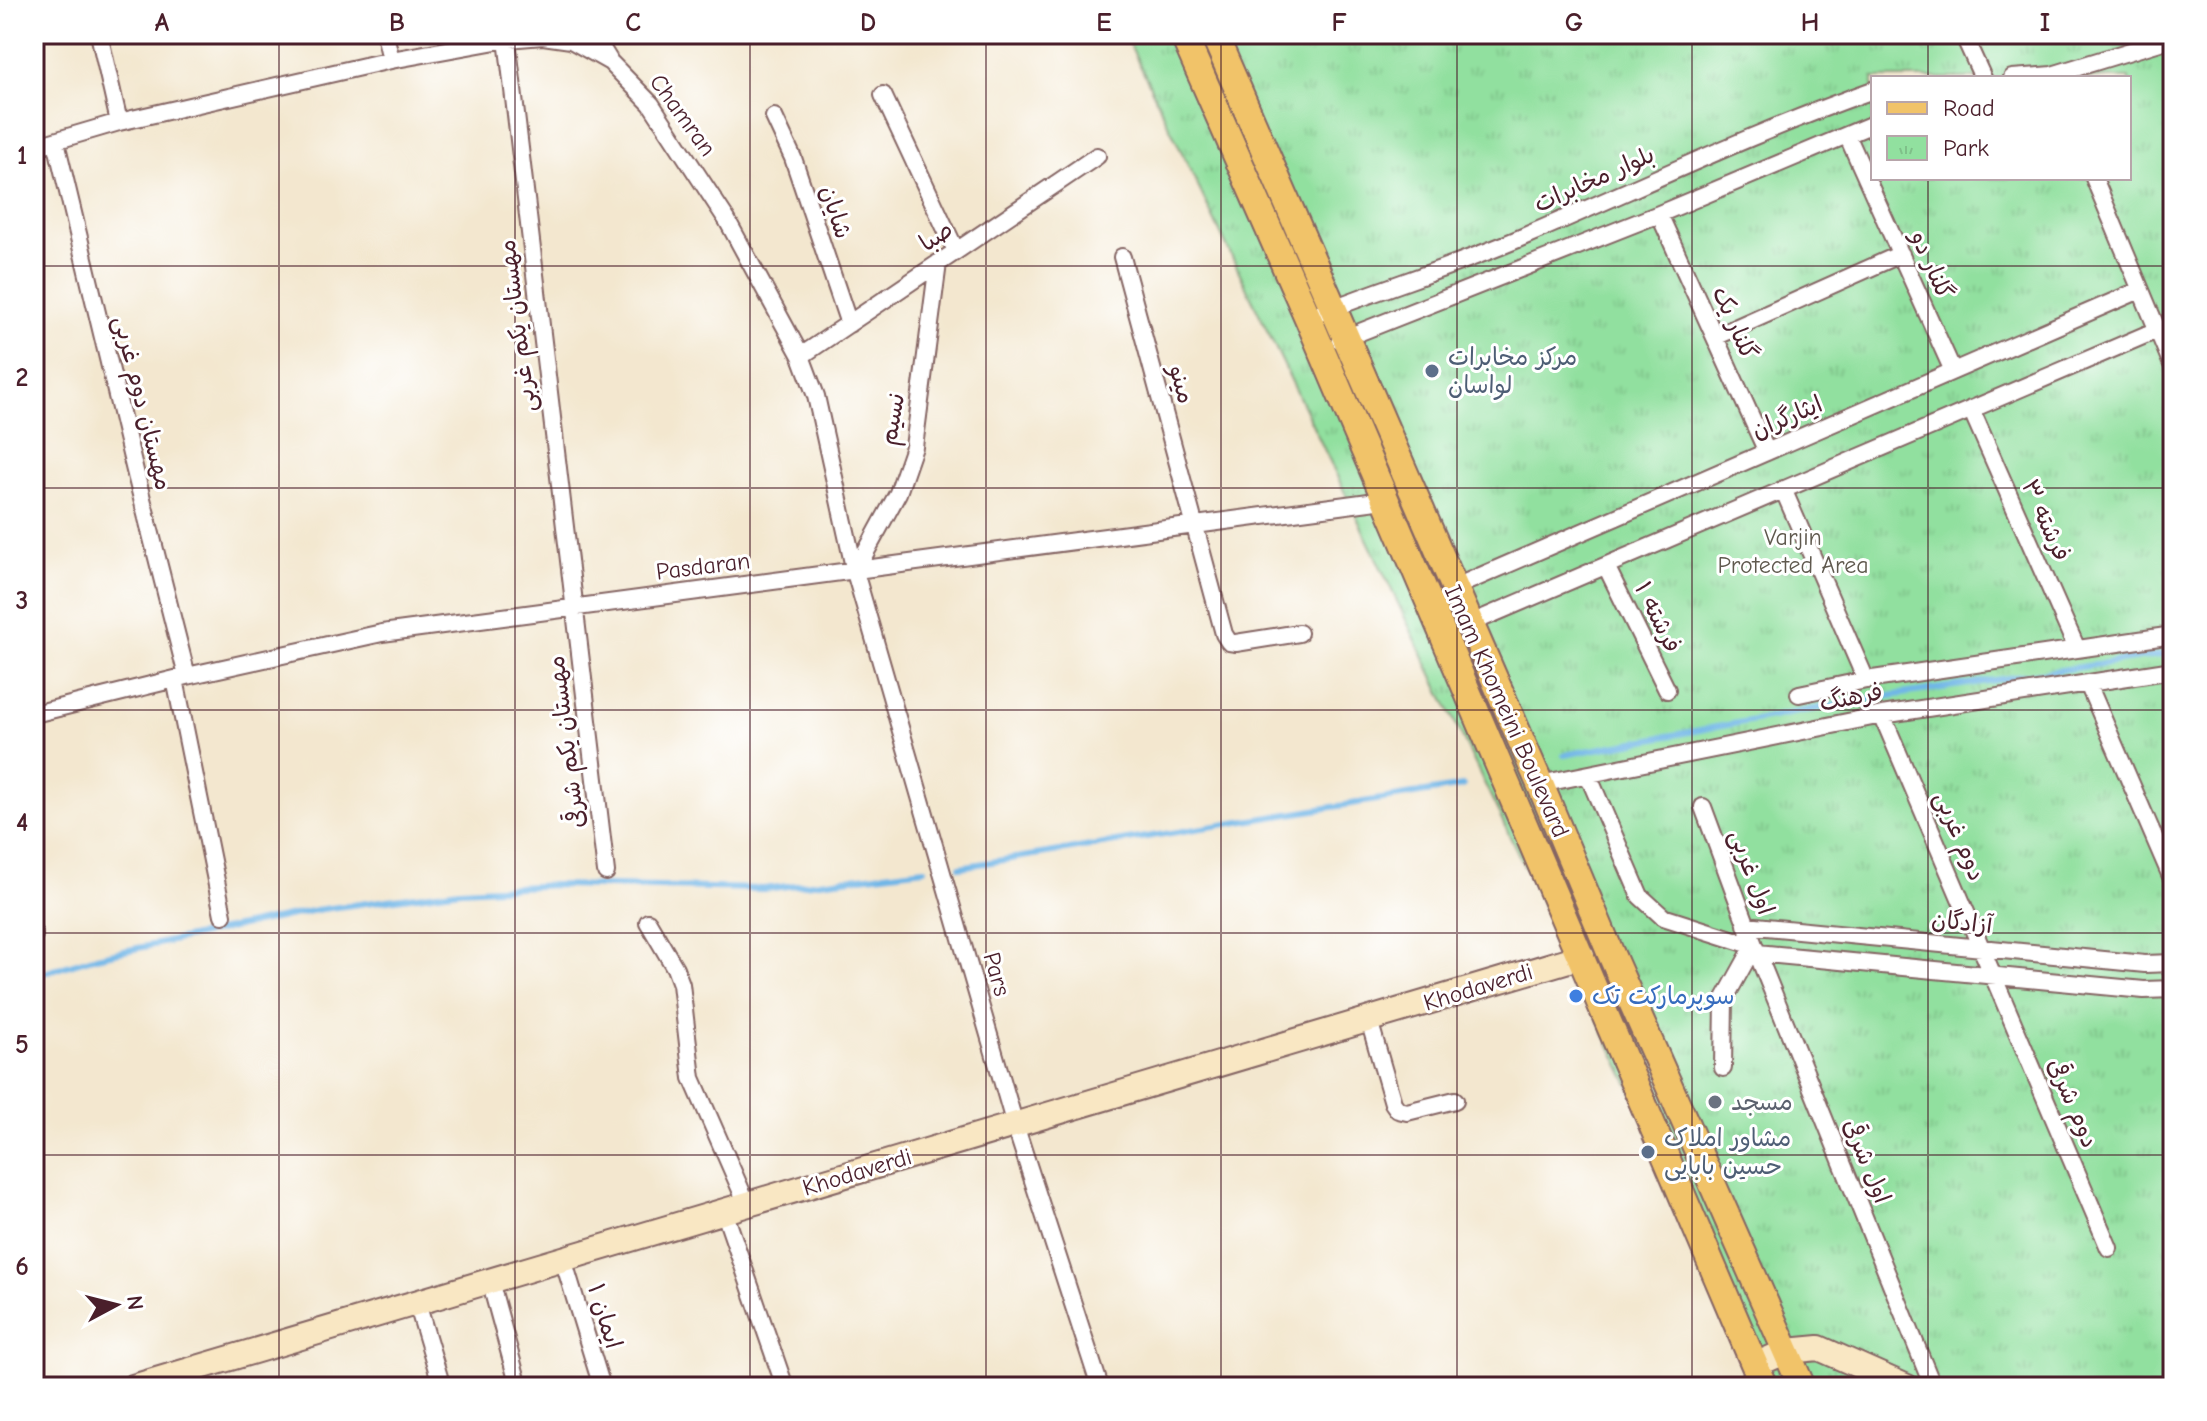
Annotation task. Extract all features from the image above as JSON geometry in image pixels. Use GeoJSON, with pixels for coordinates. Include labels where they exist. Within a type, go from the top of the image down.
{"type":"FeatureCollection","features":[{"type":"Feature","properties":{"kind":"main road","name":"Imam Khomeini Boulevard"},"geometry":{"type":"LineString","coordinates":[[1183,34],[1320,313],[1345,338],[1802,1387]]}},
{"type":"Feature","properties":{"kind":"main road","name":"Imam Khomeini Boulevard"},"geometry":{"type":"LineString","coordinates":[[1214,34],[1320,313],[1320,348],[1760,1376]]}},
{"type":"Feature","properties":{"kind":"street"},"geometry":{"type":"LineString","coordinates":[[99,34],[119,122]]}},
{"type":"Feature","properties":{"kind":"street"},"geometry":{"type":"LineString","coordinates":[[385,34],[391,60]]}},
{"type":"Feature","properties":{"kind":"street"},"geometry":{"type":"LineString","coordinates":[[593,34],[610,62]]}},
{"type":"Feature","properties":{"kind":"street"},"geometry":{"type":"LineString","coordinates":[[1963,34],[1982,76]]}},
{"type":"Feature","properties":{"kind":"street","name":"Chamran"},"geometry":{"type":"LineString","coordinates":[[34,147],[119,122],[391,60],[507,39],[543,36],[571,40],[610,62],[651,104],[727,220],[801,356],[816,396],[855,572]]}},
{"type":"Feature","properties":{"kind":"street"},"geometry":{"type":"LineString","coordinates":[[2055,76],[2173,38]]}},
{"type":"Feature","properties":{"kind":"street","name":"مهستان یکم غربی"},"geometry":{"type":"LineString","coordinates":[[507,39],[574,607]]}},
{"type":"Feature","properties":{"kind":"street","name":"بلوار مخابرات"},"geometry":{"type":"LineString","coordinates":[[1320,313],[1522,237],[1674,170],[1871,91]]}},
{"type":"Feature","properties":{"kind":"street"},"geometry":{"type":"LineString","coordinates":[[883,95],[956,251]]}},
{"type":"Feature","properties":{"kind":"street","name":"شایان"},"geometry":{"type":"LineString","coordinates":[[774,117],[793,158],[849,324]]}},
{"type":"Feature","properties":{"kind":"street"},"geometry":{"type":"LineString","coordinates":[[1320,348],[1659,214],[1871,125]]}},
{"type":"Feature","properties":{"kind":"street","name":"گلنار دو"},"geometry":{"type":"LineString","coordinates":[[1847,135],[1953,371]]}},
{"type":"Feature","properties":{"kind":"street","name":"مهستان دوم غربی"},"geometry":{"type":"LineString","coordinates":[[56,142],[181,677],[223,915]]}},
{"type":"Feature","properties":{"kind":"street","name":"صبا"},"geometry":{"type":"LineString","coordinates":[[801,356],[1097,156]]}},
{"type":"Feature","properties":{"kind":"street"},"geometry":{"type":"LineString","coordinates":[[2095,180],[2173,367]]}},
{"type":"Feature","properties":{"kind":"street","name":"گلنار یک"},"geometry":{"type":"LineString","coordinates":[[1659,214],[1767,452]]}},
{"type":"Feature","properties":{"kind":"street"},"geometry":{"type":"LineString","coordinates":[[1715,337],[1901,254]]}},
{"type":"Feature","properties":{"kind":"street","name":"مینو"},"geometry":{"type":"LineString","coordinates":[[1122,257],[1229,642],[1299,633]]}},
{"type":"Feature","properties":{"kind":"street","name":"نسیم"},"geometry":{"type":"LineString","coordinates":[[855,572],[898,493],[914,447],[938,263]]}},
{"type":"Feature","properties":{"kind":"street","name":"ایثارگران"},"geometry":{"type":"LineString","coordinates":[[1453,588],[2140,290]]}},
{"type":"Feature","properties":{"kind":"street"},"geometry":{"type":"LineString","coordinates":[[1469,624],[2157,330]]}},
{"type":"Feature","properties":{"kind":"street","name":"فرشته ۳"},"geometry":{"type":"LineString","coordinates":[[1971,409],[2077,649]]}},
{"type":"Feature","properties":{"kind":"street"},"geometry":{"type":"LineString","coordinates":[[1783,489],[1866,680]]}},
{"type":"Feature","properties":{"kind":"street","name":"Pasdaran"},"geometry":{"type":"LineString","coordinates":[[34,714],[181,677],[382,633],[1384,500]]}},
{"type":"Feature","properties":{"kind":"street","name":"فرشته ۱"},"geometry":{"type":"LineString","coordinates":[[1606,566],[1667,690]]}},
{"type":"Feature","properties":{"kind":"street","name":"Pars"},"geometry":{"type":"LineString","coordinates":[[855,572],[1015,1125],[1100,1387]]}},
{"type":"Feature","properties":{"kind":"street","name":"مهستان یکم شرقی"},"geometry":{"type":"LineString","coordinates":[[574,607],[606,872]]}},
{"type":"Feature","properties":{"kind":"street"},"geometry":{"type":"LineString","coordinates":[[1799,694],[1866,680],[2173,635]]}},
{"type":"Feature","properties":{"kind":"street","name":"فرهنگ"},"geometry":{"type":"LineString","coordinates":[[1540,784],[1882,715],[2173,670]]}},
{"type":"Feature","properties":{"kind":"street"},"geometry":{"type":"LineString","coordinates":[[2088,684],[2173,881]]}},
{"type":"Feature","properties":{"kind":"street","name":"دوم غربی"},"geometry":{"type":"LineString","coordinates":[[1882,715],[1994,976]]}},
{"type":"Feature","properties":{"kind":"street"},"geometry":{"type":"LineString","coordinates":[[1588,775],[1640,896],[1663,917],[1755,949],[1994,976],[2144,990],[2173,989]]}},
{"type":"Feature","properties":{"kind":"street","name":"اول غربی"},"geometry":{"type":"LineString","coordinates":[[1703,807],[1755,949]]}},
{"type":"Feature","properties":{"kind":"street"},"geometry":{"type":"LineString","coordinates":[[648,922],[678,976],[692,1078],[736,1208],[785,1387]]}},
{"type":"Feature","properties":{"kind":"street","name":"آزادگان"},"geometry":{"type":"LineString","coordinates":[[1746,925],[2145,964],[2173,963]]}},
{"type":"Feature","properties":{"kind":"street"},"geometry":{"type":"LineString","coordinates":[[1723,1068],[1724,1000],[1755,949]]}},
{"type":"Feature","properties":{"kind":"street","name":"اول شرقی"},"geometry":{"type":"LineString","coordinates":[[1755,949],[1933,1387]]}},
{"type":"Feature","properties":{"kind":"street","name":"Khodaverdi"},"geometry":{"type":"LineString","coordinates":[[133,1387],[1582,956]]}},
{"type":"Feature","properties":{"kind":"street","name":"دوم شرقی"},"geometry":{"type":"LineString","coordinates":[[1994,976],[2109,1248]]}},
{"type":"Feature","properties":{"kind":"street"},"geometry":{"type":"LineString","coordinates":[[1369,1020],[1393,1103],[1398,1110],[1407,1112],[1455,1100]]}},
{"type":"Feature","properties":{"kind":"street","name":"ایمان ۱"},"geometry":{"type":"LineString","coordinates":[[563,1259],[602,1387]]}},
{"type":"Feature","properties":{"kind":"street"},"geometry":{"type":"LineString","coordinates":[[490,1281],[519,1387]]}},
{"type":"Feature","properties":{"kind":"street"},"geometry":{"type":"LineString","coordinates":[[417,1303],[442,1387]]}},
{"type":"Feature","properties":{"kind":"street"},"geometry":{"type":"LineString","coordinates":[[1760,1376],[1787,1351],[1819,1348],[1907,1387]]}},
{"type":"Feature","properties":{"kind":"green space","name":"Varjin Protected Area"},"geometry":{"type":"Polygon","coordinates":[[[1125,34],[2173,34],[2173,1387],[1774,1387],[1125,34]]]}},
{"type":"Feature","properties":{"kind":"waterway"},"geometry":{"type":"LineString","coordinates":[[1564,755],[1869,699],[2173,653]]}},
{"type":"Feature","properties":{"kind":"waterway"},"geometry":{"type":"LineString","coordinates":[[960,867],[1463,786]]}},
{"type":"Feature","properties":{"kind":"waterway"},"geometry":{"type":"LineString","coordinates":[[34,976],[96,957],[316,910],[460,890],[555,885],[764,889],[924,869]]}},
{"type":"Feature","properties":{"kind":"place","name":"مرکز مخابرات لواسان"},"geometry":{"type":"Point","coordinates":[1432,371]}},
{"type":"Feature","properties":{"kind":"place","name":"سوپرمارکت تک"},"geometry":{"type":"Point","coordinates":[1576,996]}},
{"type":"Feature","properties":{"kind":"place","name":"مسجد"},"geometry":{"type":"Point","coordinates":[1715,1102]}},
{"type":"Feature","properties":{"kind":"place","name":"مشاور املاک حسین بابایی"},"geometry":{"type":"Point","coordinates":[1648,1152]}}]}
